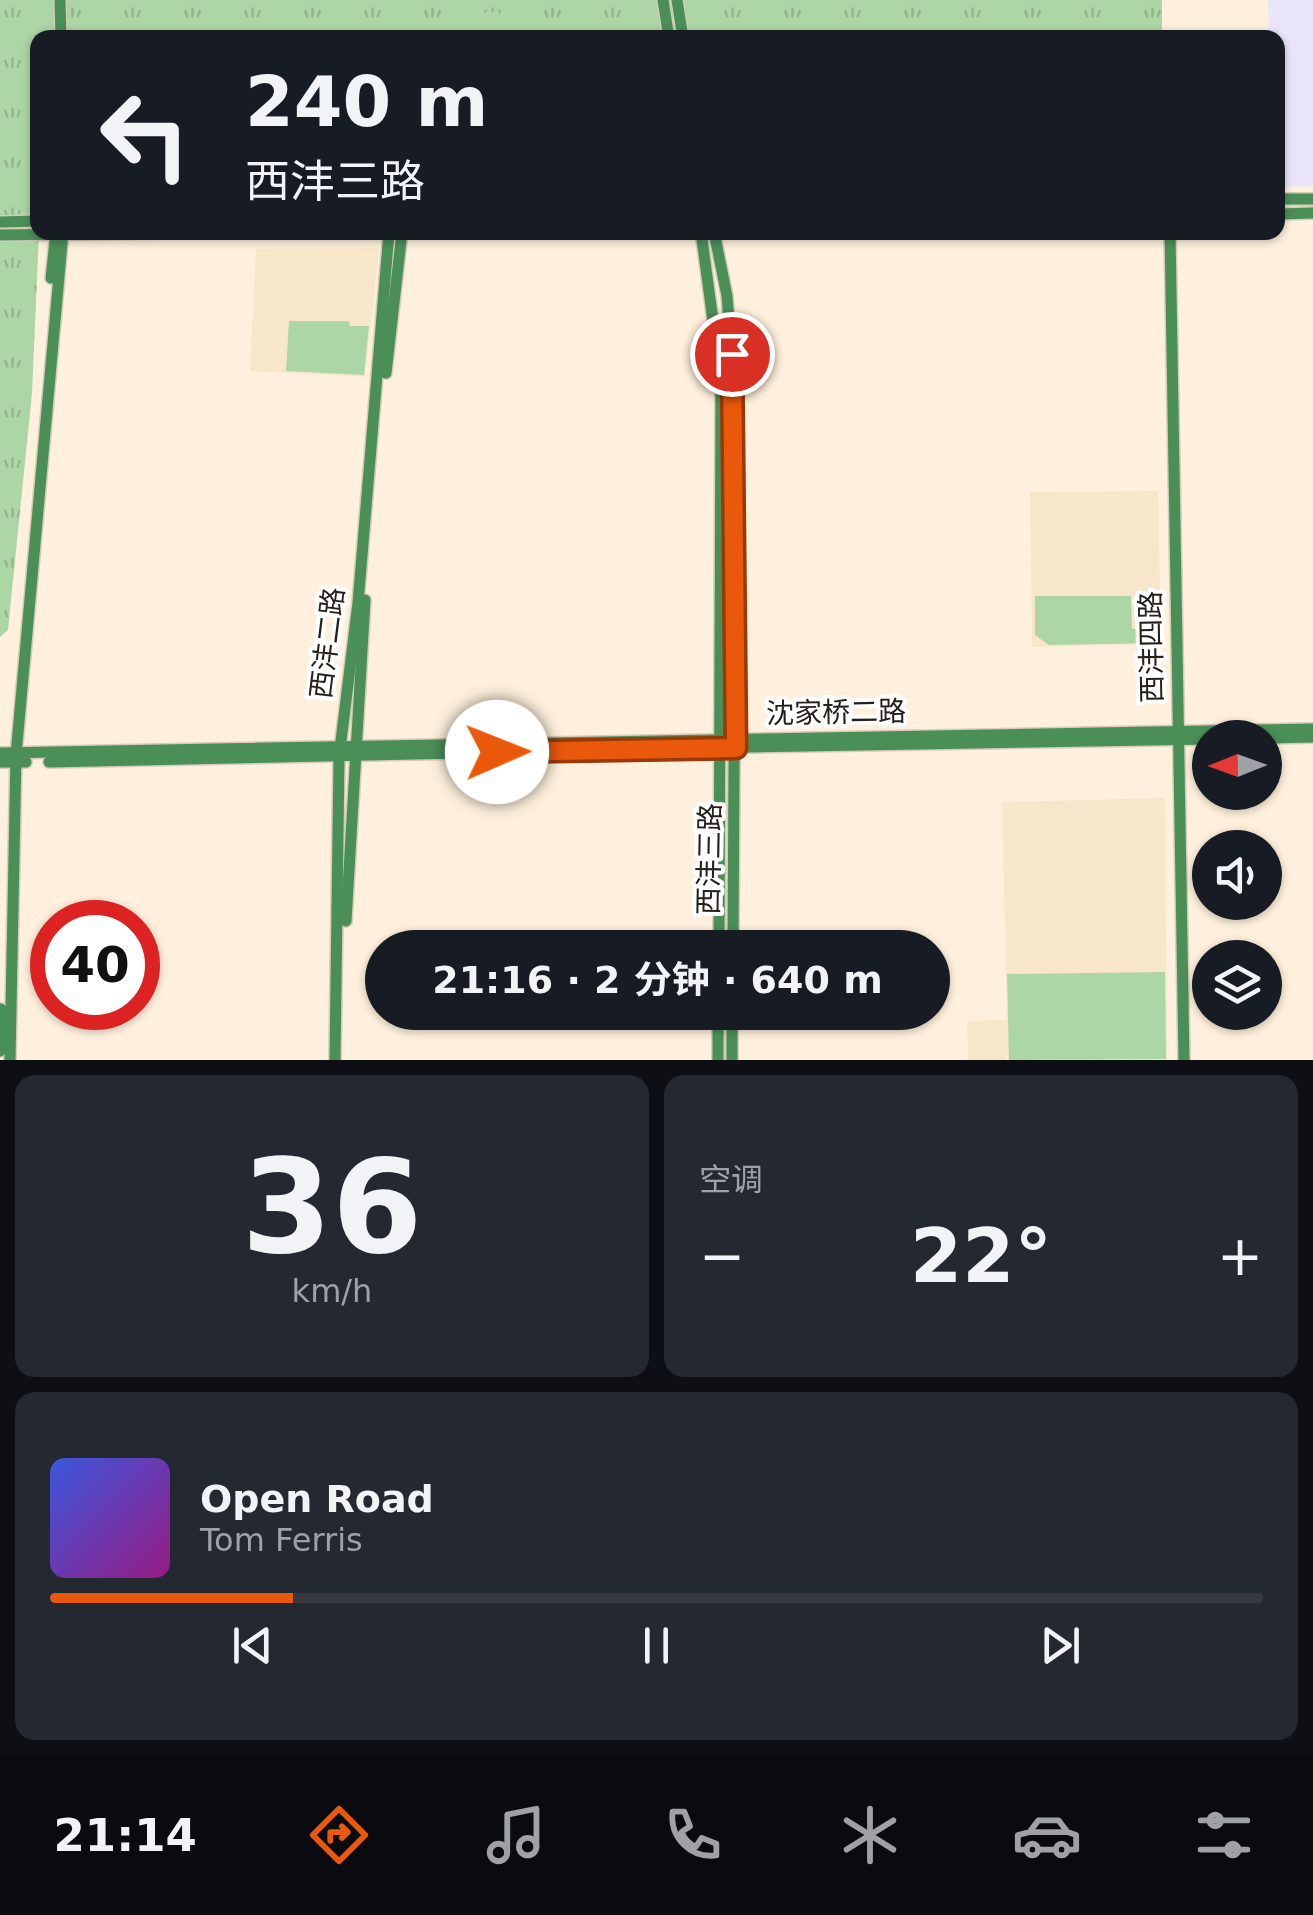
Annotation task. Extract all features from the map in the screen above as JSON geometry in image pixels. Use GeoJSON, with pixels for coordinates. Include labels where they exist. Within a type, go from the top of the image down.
{"type":"FeatureCollection","features":[{"type":"Feature","properties":{"kind":"street"},"geometry":{"type":"LineString","coordinates":[[56,0],[57,30]]}},
{"type":"Feature","properties":{"kind":"street"},"geometry":{"type":"LineString","coordinates":[[663,0],[668,30]]}},
{"type":"Feature","properties":{"kind":"street"},"geometry":{"type":"LineString","coordinates":[[677,0],[682,30]]}},
{"type":"Feature","properties":{"kind":"street"},"geometry":{"type":"LineString","coordinates":[[1285,199],[1313,198]]}},
{"type":"Feature","properties":{"kind":"street"},"geometry":{"type":"LineString","coordinates":[[1285,214],[1313,213]]}},
{"type":"Feature","properties":{"kind":"street"},"geometry":{"type":"LineString","coordinates":[[0,222],[30,221]]}},
{"type":"Feature","properties":{"kind":"street"},"geometry":{"type":"LineString","coordinates":[[0,235],[30,234]]}},
{"type":"Feature","properties":{"kind":"street"},"geometry":{"type":"LineString","coordinates":[[0,1051],[8,758],[58,240]]}},
{"type":"Feature","properties":{"kind":"street","name":"西沣二路"},"geometry":{"type":"LineString","coordinates":[[335,1060],[340,751],[358,603],[387,240]]}},
{"type":"Feature","properties":{"kind":"street","name":"西沣二路"},"geometry":{"type":"LineString","coordinates":[[342,1060],[364,604],[401,240]]}},
{"type":"Feature","properties":{"kind":"street","name":"西沣三路"},"geometry":{"type":"LineString","coordinates":[[702,240],[721,380],[719,930]]}},
{"type":"Feature","properties":{"kind":"street","name":"西沣三路"},"geometry":{"type":"LineString","coordinates":[[716,240],[727,296],[734,378],[733,930]]}},
{"type":"Feature","properties":{"kind":"street","name":"西沣四路"},"geometry":{"type":"LineString","coordinates":[[1170,240],[1184,1060]]}},
{"type":"Feature","properties":{"kind":"street","name":"沈家桥二路"},"geometry":{"type":"LineString","coordinates":[[8,758],[1178,736],[1313,729]]}},
{"type":"Feature","properties":{"kind":"street","name":"沈家桥二路"},"geometry":{"type":"LineString","coordinates":[[1178,736],[1192,737]]}},
{"type":"Feature","properties":{"kind":"street"},"geometry":{"type":"LineString","coordinates":[[1282,738],[1313,738]]}},
{"type":"Feature","properties":{"kind":"street"},"geometry":{"type":"LineString","coordinates":[[8,758],[10,1060]]}},
{"type":"Feature","properties":{"kind":"street"},"geometry":{"type":"LineString","coordinates":[[718,1030],[718,1060]]}},
{"type":"Feature","properties":{"kind":"street"},"geometry":{"type":"LineString","coordinates":[[732,1030],[732,1060]]}},
{"type":"Feature","properties":{"kind":"shaded area"},"geometry":{"type":"Polygon","coordinates":[[[1268,0],[1313,0],[1313,186],[1285,187],[1285,30],[1269,30],[1268,0]]]}},
{"type":"Feature","properties":{"kind":"shaded area"},"geometry":{"type":"Polygon","coordinates":[[[379,248],[365,377],[250,371],[256,249],[379,248]]]}},
{"type":"Feature","properties":{"kind":"shaded area"},"geometry":{"type":"Polygon","coordinates":[[[1158,491],[1161,644],[1032,647],[1030,492],[1158,491]]]}},
{"type":"Feature","properties":{"kind":"shaded area"},"geometry":{"type":"Polygon","coordinates":[[[1165,798],[1167,1060],[1008,1060],[1007,1054],[1006,1060],[968,1060],[967,1021],[1007,1020],[1002,802],[1165,798]]]}},
{"type":"Feature","properties":{"kind":"green space"},"geometry":{"type":"Polygon","coordinates":[[[0,0],[1162,0],[1162,30],[30,30],[30,240],[39,240],[32,393],[8,630],[0,637],[0,0]]]}},
{"type":"Feature","properties":{"kind":"green space"},"geometry":{"type":"Polygon","coordinates":[[[226,11],[235,13],[238,30],[217,30],[226,11]]]}},
{"type":"Feature","properties":{"kind":"green space"},"geometry":{"type":"Polygon","coordinates":[[[497,11],[505,19],[506,30],[476,30],[475,14],[497,11]]]}},
{"type":"Feature","properties":{"kind":"green space"},"geometry":{"type":"Polygon","coordinates":[[[289,321],[349,321],[350,326],[369,326],[364,375],[286,371],[289,321]]]}},
{"type":"Feature","properties":{"kind":"green space"},"geometry":{"type":"Polygon","coordinates":[[[1035,596],[1131,596],[1132,629],[1159,628],[1160,643],[1049,645],[1035,635],[1035,596]]]}},
{"type":"Feature","properties":{"kind":"green space"},"geometry":{"type":"Polygon","coordinates":[[[1165,972],[1166,1059],[1009,1060],[1007,974],[1165,972]]]}},
{"type":"Feature","properties":{"kind":"route"},"geometry":{"type":"LineString","coordinates":[[497,752],[736,748],[736,412],[732,354]]}}]}
